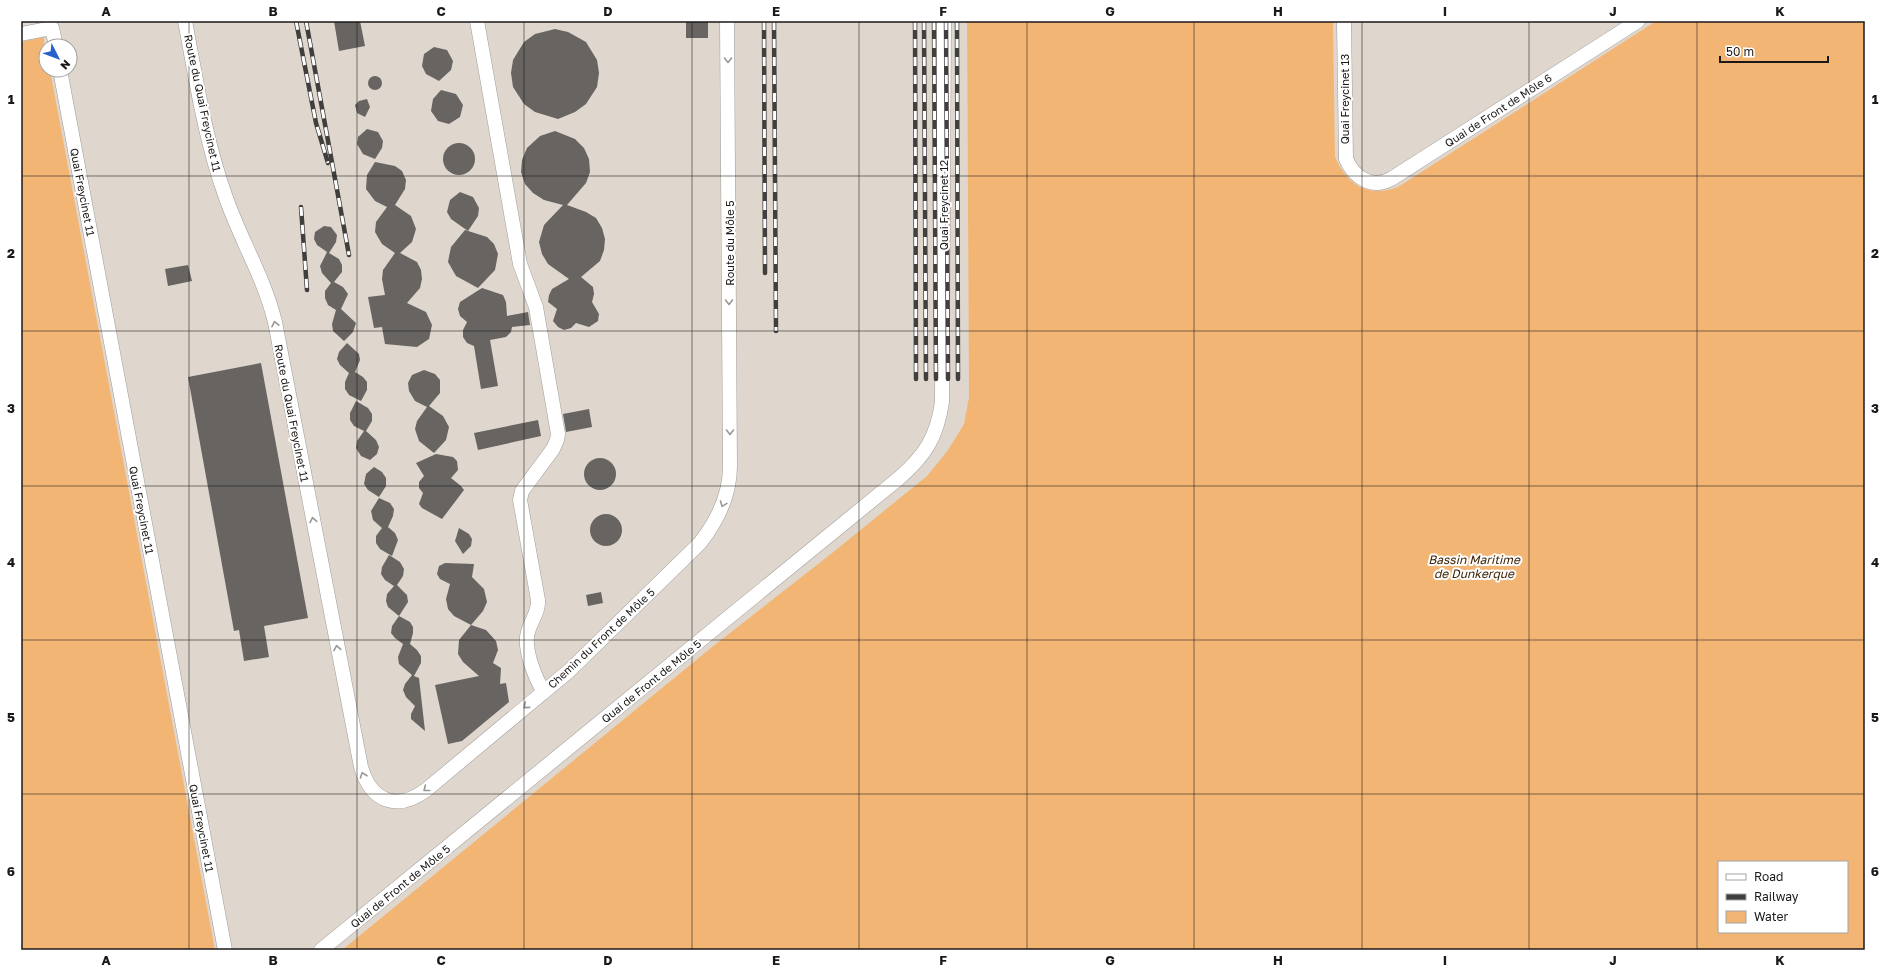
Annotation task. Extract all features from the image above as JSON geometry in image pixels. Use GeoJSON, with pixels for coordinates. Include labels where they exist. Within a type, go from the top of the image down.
{"type":"FeatureCollection","features":[{"type":"Feature","properties":{"kind":"street","name":"Route du Quai Freycinet 11"},"geometry":{"type":"LineString","coordinates":[[185,21],[211,151],[225,196],[262,281],[275,322],[361,768],[370,788],[379,796],[390,801]]}},
{"type":"Feature","properties":{"kind":"street"},"geometry":{"type":"LineString","coordinates":[[477,21],[520,264],[536,308],[558,434],[556,444],[522,491],[520,500],[538,600],[537,611],[528,633],[527,642],[536,676],[544,692]]}},
{"type":"Feature","properties":{"kind":"street","name":"Route du Môle 5"},"geometry":{"type":"LineString","coordinates":[[727,21],[730,466]]}},
{"type":"Feature","properties":{"kind":"street","name":"Quai Freycinet 12"},"geometry":{"type":"LineString","coordinates":[[942,388],[944,21]]}},
{"type":"Feature","properties":{"kind":"street","name":"Quai Freycinet 13"},"geometry":{"type":"LineString","coordinates":[[1344,21],[1345,153],[1348,165],[1356,175]]}},
{"type":"Feature","properties":{"kind":"street","name":"Quai de Front de Môle 6"},"geometry":{"type":"LineString","coordinates":[[1356,175],[1365,181],[1376,184],[1391,179],[1638,21]]}},
{"type":"Feature","properties":{"kind":"street"},"geometry":{"type":"LineString","coordinates":[[21,34],[52,28],[54,38]]}},
{"type":"Feature","properties":{"kind":"street","name":"Quai Freycinet 11"},"geometry":{"type":"LineString","coordinates":[[61,78],[224,950]]}},
{"type":"Feature","properties":{"kind":"street","name":"Quai de Front de Môle 5"},"geometry":{"type":"LineString","coordinates":[[321,950],[914,465],[931,442],[936,432],[940,417],[942,388]]}},
{"type":"Feature","properties":{"kind":"street","name":"Chemin du Front de Môle 5"},"geometry":{"type":"LineString","coordinates":[[390,801],[407,800],[420,794],[579,662],[700,542],[711,528],[722,505],[729,482],[730,466]]}},
{"type":"Feature","properties":{"kind":"shaded area"},"geometry":{"type":"Polygon","coordinates":[[[21,21],[967,21],[969,397],[964,424],[948,450],[927,476],[712,647],[342,950],[215,950],[52,78],[78,78],[78,38],[44,37],[21,42],[21,21]]]}},
{"type":"Feature","properties":{"kind":"shaded area"},"geometry":{"type":"Polygon","coordinates":[[[1333,21],[1656,21],[1398,187],[1380,192],[1361,188],[1354,184],[1342,171],[1335,156],[1333,21]]]}},
{"type":"Feature","properties":{"kind":"water","name":"Bassin Maritime de Dunkerque"},"geometry":{"type":"Polygon","coordinates":[[[967,21],[1333,21],[1335,156],[1345,175],[1352,181],[1368,190],[1377,191],[1398,187],[1656,21],[1865,21],[1865,950],[342,950],[712,647],[927,476],[948,450],[964,424],[969,397],[967,21]]]}},
{"type":"Feature","properties":{"kind":"water"},"geometry":{"type":"Polygon","coordinates":[[[38,38],[38,78],[52,78],[215,950],[21,950],[21,42],[38,38]]]}},
{"type":"Feature","properties":{"kind":"building"},"geometry":{"type":"Polygon","coordinates":[[[334,21],[360,21],[365,46],[339,51],[334,21]]]}},
{"type":"Feature","properties":{"kind":"building"},"geometry":{"type":"Polygon","coordinates":[[[686,21],[708,21],[708,38],[686,38],[686,21]]]}},
{"type":"Feature","properties":{"kind":"building"},"geometry":{"type":"Polygon","coordinates":[[[555,29],[568,32],[586,42],[597,60],[599,73],[597,87],[586,104],[575,112],[558,119],[535,112],[524,104],[513,87],[511,73],[513,60],[524,42],[535,34],[555,29]]]}},
{"type":"Feature","properties":{"kind":"building"},"geometry":{"type":"Polygon","coordinates":[[[434,47],[447,50],[453,61],[451,70],[439,81],[426,74],[422,66],[424,54],[434,47]]]}},
{"type":"Feature","properties":{"kind":"building"},"geometry":{"type":"Polygon","coordinates":[[[372,76],[378,76],[382,80],[382,86],[378,90],[372,90],[368,86],[368,80],[372,76]]]}},
{"type":"Feature","properties":{"kind":"building"},"geometry":{"type":"Polygon","coordinates":[[[441,90],[456,94],[463,105],[460,117],[449,124],[438,121],[431,111],[433,99],[441,90]]]}},
{"type":"Feature","properties":{"kind":"building"},"geometry":{"type":"Polygon","coordinates":[[[367,99],[370,107],[365,117],[357,113],[355,105],[359,101],[367,99]]]}},
{"type":"Feature","properties":{"kind":"building"},"geometry":{"type":"Polygon","coordinates":[[[367,129],[378,132],[383,141],[382,148],[375,159],[363,154],[357,144],[358,137],[367,129]]]}},
{"type":"Feature","properties":{"kind":"building"},"geometry":{"type":"Polygon","coordinates":[[[555,131],[575,139],[584,148],[589,159],[590,172],[586,183],[567,205],[586,212],[596,218],[602,228],[605,239],[604,250],[600,261],[581,277],[593,287],[594,294],[592,302],[599,314],[598,321],[589,327],[576,323],[571,328],[564,330],[558,327],[553,321],[557,309],[548,302],[552,289],[569,279],[548,264],[542,254],[539,242],[544,225],[563,205],[544,200],[533,193],[525,184],[521,172],[522,160],[527,148],[540,136],[555,131]]]}},
{"type":"Feature","properties":{"kind":"building"},"geometry":{"type":"Polygon","coordinates":[[[456,143],[462,143],[472,150],[475,159],[474,165],[468,172],[462,175],[456,175],[446,168],[443,162],[443,156],[450,146],[456,143]]]}},
{"type":"Feature","properties":{"kind":"building"},"geometry":{"type":"Polygon","coordinates":[[[375,162],[395,166],[402,171],[406,180],[405,189],[395,205],[411,216],[416,229],[412,242],[400,253],[417,262],[421,270],[422,279],[420,288],[407,303],[426,312],[432,325],[429,339],[417,347],[385,344],[382,327],[374,328],[368,297],[385,295],[382,279],[383,270],[395,253],[382,244],[375,232],[376,222],[387,207],[375,201],[366,189],[367,175],[375,162]]]}},
{"type":"Feature","properties":{"kind":"building"},"geometry":{"type":"Polygon","coordinates":[[[460,192],[473,197],[479,208],[478,216],[468,231],[451,219],[447,212],[450,200],[460,192]]]}},
{"type":"Feature","properties":{"kind":"building"},"geometry":{"type":"Polygon","coordinates":[[[324,226],[331,227],[337,235],[336,242],[329,253],[339,259],[342,265],[342,272],[334,282],[343,287],[348,294],[341,309],[356,323],[353,332],[344,341],[333,331],[332,324],[336,310],[328,305],[325,298],[325,291],[331,283],[322,273],[320,266],[327,252],[317,245],[314,239],[315,232],[324,226]]]}},
{"type":"Feature","properties":{"kind":"building"},"geometry":{"type":"Polygon","coordinates":[[[465,230],[487,237],[494,244],[498,254],[495,270],[478,288],[456,276],[448,262],[451,247],[465,230]]]}},
{"type":"Feature","properties":{"kind":"building"},"geometry":{"type":"Polygon","coordinates":[[[188,265],[192,281],[168,286],[165,269],[188,265]]]}},
{"type":"Feature","properties":{"kind":"building"},"geometry":{"type":"Polygon","coordinates":[[[482,288],[503,295],[506,302],[507,316],[528,312],[530,325],[512,327],[511,332],[506,337],[490,340],[498,386],[481,389],[474,346],[467,343],[463,337],[463,330],[467,322],[460,316],[458,309],[460,302],[482,288]]]}},
{"type":"Feature","properties":{"kind":"building"},"geometry":{"type":"Polygon","coordinates":[[[347,343],[359,354],[360,360],[355,372],[363,377],[367,382],[367,390],[361,401],[349,395],[345,389],[345,382],[349,373],[340,365],[337,359],[339,352],[347,343]]]}},
{"type":"Feature","properties":{"kind":"building"},"geometry":{"type":"Polygon","coordinates":[[[261,363],[308,618],[264,626],[269,657],[244,661],[239,630],[234,631],[188,377],[261,363]]]}},
{"type":"Feature","properties":{"kind":"building"},"geometry":{"type":"Polygon","coordinates":[[[424,370],[435,374],[440,380],[440,393],[429,406],[443,416],[449,427],[446,440],[434,453],[419,441],[415,429],[417,421],[427,407],[415,401],[409,391],[408,383],[412,375],[424,370]]]}},
{"type":"Feature","properties":{"kind":"building"},"geometry":{"type":"Polygon","coordinates":[[[356,401],[368,408],[372,414],[372,421],[366,431],[376,440],[379,447],[377,454],[370,460],[361,456],[356,448],[357,441],[364,431],[354,426],[350,420],[350,413],[356,401]]]}},
{"type":"Feature","properties":{"kind":"building"},"geometry":{"type":"Polygon","coordinates":[[[589,409],[592,427],[566,432],[563,414],[589,409]]]}},
{"type":"Feature","properties":{"kind":"building"},"geometry":{"type":"Polygon","coordinates":[[[538,420],[541,436],[478,450],[474,433],[538,420]]]}},
{"type":"Feature","properties":{"kind":"building"},"geometry":{"type":"Polygon","coordinates":[[[436,454],[453,457],[457,461],[458,470],[451,478],[464,490],[442,519],[422,508],[419,504],[423,493],[419,488],[419,482],[424,476],[416,463],[436,454]]]}},
{"type":"Feature","properties":{"kind":"building"},"geometry":{"type":"Polygon","coordinates":[[[597,458],[603,458],[613,465],[616,474],[615,480],[609,487],[603,490],[597,490],[587,483],[584,477],[584,471],[591,461],[597,458]]]}},
{"type":"Feature","properties":{"kind":"building"},"geometry":{"type":"Polygon","coordinates":[[[374,467],[382,472],[386,478],[386,486],[379,497],[368,490],[364,484],[366,474],[374,467]]]}},
{"type":"Feature","properties":{"kind":"building"},"geometry":{"type":"Polygon","coordinates":[[[379,498],[390,503],[394,509],[393,516],[388,527],[395,533],[398,540],[392,556],[380,549],[376,543],[376,536],[382,528],[373,520],[371,511],[379,498]]]}},
{"type":"Feature","properties":{"kind":"building"},"geometry":{"type":"Polygon","coordinates":[[[603,514],[609,514],[619,521],[622,530],[621,536],[615,543],[609,546],[603,546],[593,539],[590,533],[590,527],[597,517],[603,514]]]}},
{"type":"Feature","properties":{"kind":"building"},"geometry":{"type":"Polygon","coordinates":[[[459,528],[469,534],[472,539],[471,546],[463,554],[455,541],[459,528]]]}},
{"type":"Feature","properties":{"kind":"building"},"geometry":{"type":"Polygon","coordinates":[[[389,555],[400,562],[404,569],[403,576],[397,585],[407,595],[408,602],[399,616],[388,607],[386,601],[387,594],[394,586],[385,580],[381,574],[382,567],[389,555]]]}},
{"type":"Feature","properties":{"kind":"building"},"geometry":{"type":"Polygon","coordinates":[[[445,563],[474,564],[472,577],[484,589],[487,602],[483,611],[471,625],[454,616],[448,609],[446,599],[450,584],[440,579],[437,574],[439,566],[445,563]]]}},
{"type":"Feature","properties":{"kind":"building"},"geometry":{"type":"Polygon","coordinates":[[[601,592],[603,603],[588,606],[586,595],[601,592]]]}},
{"type":"Feature","properties":{"kind":"building"},"geometry":{"type":"Polygon","coordinates":[[[399,616],[410,622],[413,627],[410,644],[421,656],[421,663],[414,676],[419,678],[425,731],[411,719],[411,714],[415,706],[406,697],[403,690],[405,684],[412,675],[399,664],[398,657],[403,644],[391,633],[392,626],[399,616]]]}},
{"type":"Feature","properties":{"kind":"building"},"geometry":{"type":"Polygon","coordinates":[[[471,625],[486,630],[496,641],[498,650],[493,663],[501,668],[500,684],[506,683],[509,702],[462,741],[448,744],[435,685],[479,676],[463,662],[458,654],[459,640],[471,625]]]}},
{"type":"Feature","properties":{"kind":"railway"},"geometry":{"type":"LineString","coordinates":[[296,21],[316,123],[328,163]]}},
{"type":"Feature","properties":{"kind":"railway"},"geometry":{"type":"LineString","coordinates":[[306,21],[349,255]]}},
{"type":"Feature","properties":{"kind":"railway"},"geometry":{"type":"LineString","coordinates":[[764,21],[765,273]]}},
{"type":"Feature","properties":{"kind":"railway"},"geometry":{"type":"LineString","coordinates":[[774,21],[776,331]]}},
{"type":"Feature","properties":{"kind":"railway"},"geometry":{"type":"LineString","coordinates":[[915,21],[916,379]]}},
{"type":"Feature","properties":{"kind":"railway"},"geometry":{"type":"LineString","coordinates":[[924,21],[926,379]]}},
{"type":"Feature","properties":{"kind":"railway"},"geometry":{"type":"LineString","coordinates":[[934,21],[936,379]]}},
{"type":"Feature","properties":{"kind":"railway"},"geometry":{"type":"LineString","coordinates":[[946,21],[948,379]]}},
{"type":"Feature","properties":{"kind":"railway"},"geometry":{"type":"LineString","coordinates":[[957,21],[958,379]]}},
{"type":"Feature","properties":{"kind":"railway"},"geometry":{"type":"LineString","coordinates":[[301,207],[307,290]]}}]}
